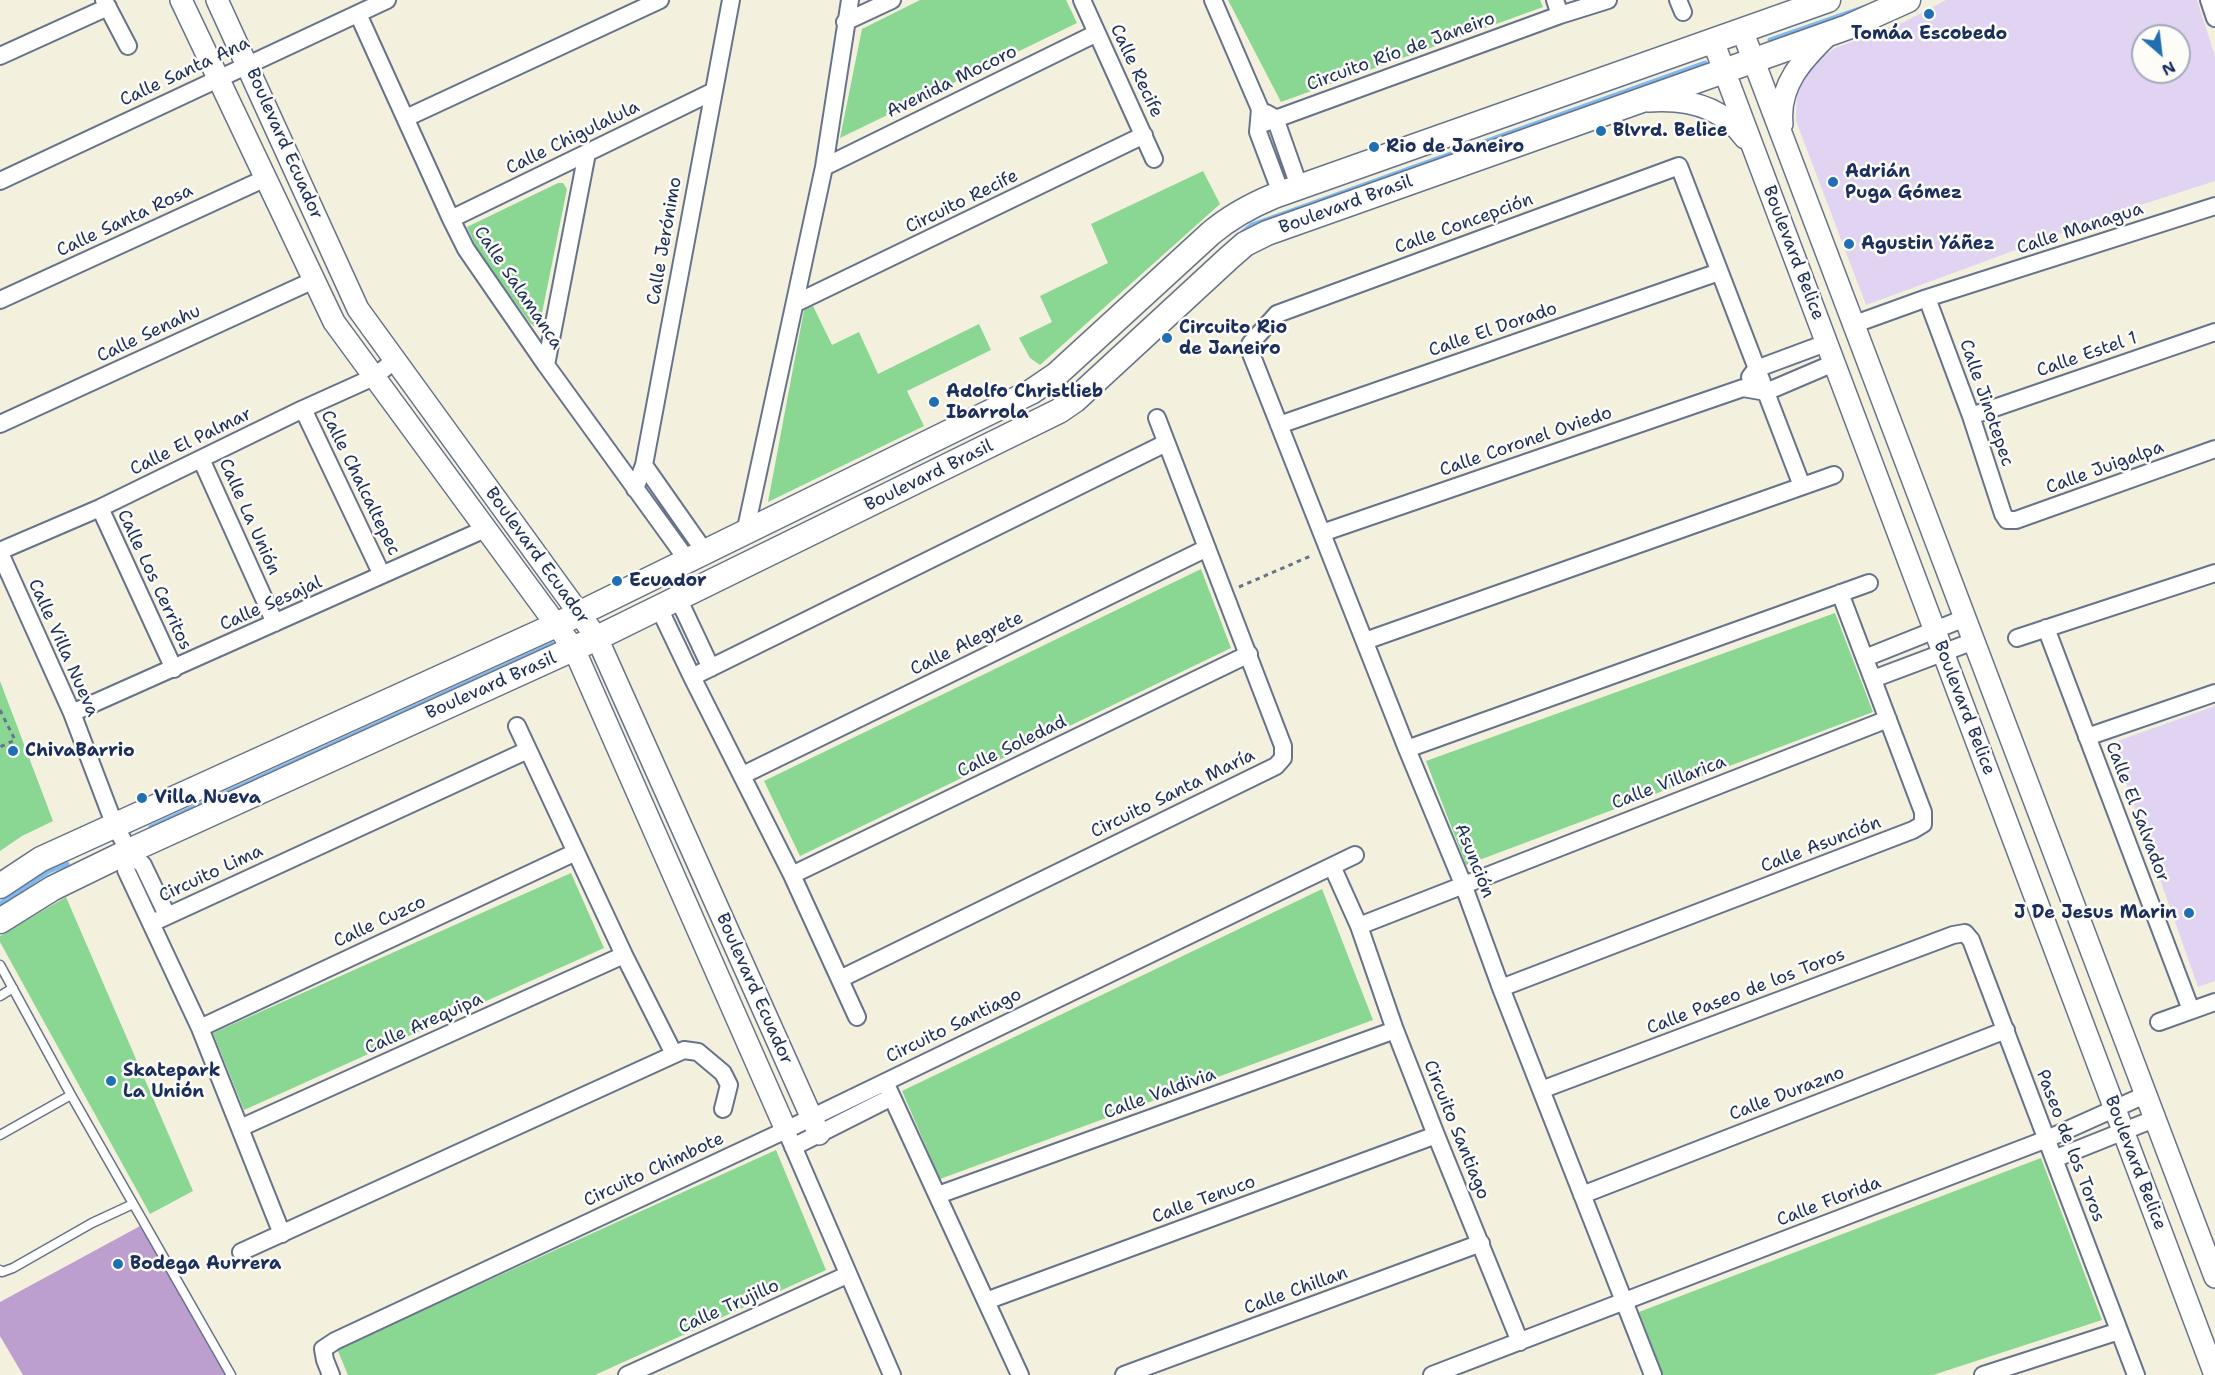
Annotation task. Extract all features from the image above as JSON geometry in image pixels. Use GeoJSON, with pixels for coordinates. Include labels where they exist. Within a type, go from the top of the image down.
{"type":"FeatureCollection","features":[{"type":"Feature","properties":{"kind":"main road","name":"Boulevard Brasil"},"geometry":{"type":"LineString","coordinates":[[0,886],[41,859],[556,625],[1046,384],[1229,218],[1290,190],[1828,0]]}},
{"type":"Feature","properties":{"kind":"main road","name":"Boulevard Brasil"},"geometry":{"type":"LineString","coordinates":[[0,921],[53,888],[129,851],[574,649],[1059,411],[1075,400],[1245,244],[1267,233],[1830,33],[1908,0]]}},
{"type":"Feature","properties":{"kind":"street","name":"Boulevard Ecuador"},"geometry":{"type":"LineString","coordinates":[[181,0],[334,322],[574,649],[789,1138]]}},
{"type":"Feature","properties":{"kind":"street","name":"Boulevard Ecuador"},"geometry":{"type":"LineString","coordinates":[[217,0],[358,309],[597,638],[815,1126]]}},
{"type":"Feature","properties":{"kind":"street","name":"Calle Santa Ana"},"geometry":{"type":"LineString","coordinates":[[0,181],[387,0]]}},
{"type":"Feature","properties":{"kind":"street"},"geometry":{"type":"LineString","coordinates":[[406,118],[660,0]]}},
{"type":"Feature","properties":{"kind":"street","name":"Calle Jerónimo"},"geometry":{"type":"LineString","coordinates":[[635,489],[644,465],[731,0]]}},
{"type":"Feature","properties":{"kind":"street"},"geometry":{"type":"LineString","coordinates":[[745,533],[824,167],[850,0]]}},
{"type":"Feature","properties":{"kind":"street"},"geometry":{"type":"LineString","coordinates":[[845,22],[892,0]]}},
{"type":"Feature","properties":{"kind":"street","name":"Calle Recife"},"geometry":{"type":"LineString","coordinates":[[1082,0],[1154,159]]}},
{"type":"Feature","properties":{"kind":"street"},"geometry":{"type":"LineString","coordinates":[[1213,0],[1259,117],[1258,132],[1290,190]]}},
{"type":"Feature","properties":{"kind":"street","name":"Circuito Río de Janeiro"},"geometry":{"type":"LineString","coordinates":[[1275,118],[1558,8],[1608,0]]}},
{"type":"Feature","properties":{"kind":"street"},"geometry":{"type":"LineString","coordinates":[[2209,0],[2215,18]]}},
{"type":"Feature","properties":{"kind":"street"},"geometry":{"type":"LineString","coordinates":[[0,56],[106,4],[128,46]]}},
{"type":"Feature","properties":{"kind":"street","name":"Calle Salamanca"},"geometry":{"type":"LineString","coordinates":[[358,14],[450,219],[466,249],[635,489],[696,556]]}},
{"type":"Feature","properties":{"kind":"street","name":"Boulevard Belice"},"geometry":{"type":"LineString","coordinates":[[1742,30],[2215,1277]]}},
{"type":"Feature","properties":{"kind":"street","name":"Avenida Mocoro"},"geometry":{"type":"LineString","coordinates":[[824,167],[1097,33]]}},
{"type":"Feature","properties":{"kind":"street"},"geometry":{"type":"LineString","coordinates":[[1783,137],[1781,115],[1783,96],[1801,62],[1830,33]]}},
{"type":"Feature","properties":{"kind":"street","name":"Boulevard Belice"},"geometry":{"type":"LineString","coordinates":[[1713,41],[2215,1375]]}},
{"type":"Feature","properties":{"kind":"street","name":"Calle Chigulalula"},"geometry":{"type":"LineString","coordinates":[[450,219],[712,92]]}},
{"type":"Feature","properties":{"kind":"street"},"geometry":{"type":"LineString","coordinates":[[1636,102],[1664,99],[1688,101],[1709,107],[1727,118],[1755,152]]}},
{"type":"Feature","properties":{"kind":"street"},"geometry":{"type":"LineString","coordinates":[[1259,117],[1275,118],[1290,190]]}},
{"type":"Feature","properties":{"kind":"street","name":"Circuito Recife"},"geometry":{"type":"LineString","coordinates":[[796,303],[1144,135]]}},
{"type":"Feature","properties":{"kind":"street"},"geometry":{"type":"LineString","coordinates":[[546,365],[587,153]]}},
{"type":"Feature","properties":{"kind":"street","name":"Calle Concepción"},"geometry":{"type":"LineString","coordinates":[[1407,749],[1250,351],[1251,344],[1277,314],[1679,166],[1802,486]]}},
{"type":"Feature","properties":{"kind":"street","name":"Calle Santa Rosa"},"geometry":{"type":"LineString","coordinates":[[0,300],[266,178]]}},
{"type":"Feature","properties":{"kind":"street","name":"Calle Managua"},"geometry":{"type":"LineString","coordinates":[[1855,324],[1927,298],[2215,206]]}},
{"type":"Feature","properties":{"kind":"street","name":"Calle El Dorado"},"geometry":{"type":"LineString","coordinates":[[1280,425],[1719,272]]}},
{"type":"Feature","properties":{"kind":"street","name":"Calle Senahu"},"geometry":{"type":"LineString","coordinates":[[0,424],[314,280]]}},
{"type":"Feature","properties":{"kind":"street","name":"Calle Jinotepec"},"geometry":{"type":"LineString","coordinates":[[1927,298],[2007,520]]}},
{"type":"Feature","properties":{"kind":"street","name":"Calle Estel 1"},"geometry":{"type":"LineString","coordinates":[[1971,416],[2215,332]]}},
{"type":"Feature","properties":{"kind":"street"},"geometry":{"type":"LineString","coordinates":[[1743,388],[1756,369],[1826,343]]}},
{"type":"Feature","properties":{"kind":"street","name":"Calle El Palmar"},"geometry":{"type":"LineString","coordinates":[[0,552],[100,508],[374,376],[395,360]]}},
{"type":"Feature","properties":{"kind":"street"},"geometry":{"type":"LineString","coordinates":[[1766,392],[1834,363]]}},
{"type":"Feature","properties":{"kind":"street","name":"Calle Coronel Oviedo"},"geometry":{"type":"LineString","coordinates":[[1325,540],[1743,388],[1766,392]]}},
{"type":"Feature","properties":{"kind":"street","name":"Calle Chalcaltepec"},"geometry":{"type":"LineString","coordinates":[[303,409],[382,575]]}},
{"type":"Feature","properties":{"kind":"street","name":"Circuito Santa María"},"geometry":{"type":"LineString","coordinates":[[840,979],[1276,766],[1283,758],[1283,746],[1157,418]]}},
{"type":"Feature","properties":{"kind":"street"},"geometry":{"type":"LineString","coordinates":[[692,678],[1166,443]]}},
{"type":"Feature","properties":{"kind":"street","name":"Calle Juigalpa"},"geometry":{"type":"LineString","coordinates":[[2007,520],[2016,520],[2215,449]]}},
{"type":"Feature","properties":{"kind":"street","name":"Calle La Unión"},"geometry":{"type":"LineString","coordinates":[[201,459],[275,623]]}},
{"type":"Feature","properties":{"kind":"street"},"geometry":{"type":"LineString","coordinates":[[644,465],[696,556]]}},
{"type":"Feature","properties":{"kind":"street"},"geometry":{"type":"LineString","coordinates":[[1365,641],[1834,475]]}},
{"type":"Feature","properties":{"kind":"street","name":"Calle Los Cerritos"},"geometry":{"type":"LineString","coordinates":[[100,508],[174,669]]}},
{"type":"Feature","properties":{"kind":"street","name":"Calle Sesajal"},"geometry":{"type":"LineString","coordinates":[[72,713],[485,530]]}},
{"type":"Feature","properties":{"kind":"street","name":"Calle Alegrete"},"geometry":{"type":"LineString","coordinates":[[743,776],[1207,548]]}},
{"type":"Feature","properties":{"kind":"street","name":"Calle Villa Nueva"},"geometry":{"type":"LineString","coordinates":[[0,552],[72,713],[115,826],[129,851],[143,865],[160,919]]}},
{"type":"Feature","properties":{"kind":"street"},"geometry":{"type":"LineString","coordinates":[[2017,638],[2215,573]]}},
{"type":"Feature","properties":{"kind":"street"},"geometry":{"type":"LineString","coordinates":[[1407,749],[1869,583]]}},
{"type":"Feature","properties":{"kind":"street","name":"Calle Asunción"},"geometry":{"type":"LineString","coordinates":[[1501,988],[1913,830],[1923,824],[1923,812],[1840,593]]}},
{"type":"Feature","properties":{"kind":"street"},"geometry":{"type":"LineString","coordinates":[[669,603],[711,668]]}},
{"type":"Feature","properties":{"kind":"street"},"geometry":{"type":"LineString","coordinates":[[669,603],[692,678],[792,875],[857,1017]]}},
{"type":"Feature","properties":{"kind":"street"},"geometry":{"type":"LineString","coordinates":[[1865,658],[1965,618]]}},
{"type":"Feature","properties":{"kind":"street","name":"Calle El Salvador"},"geometry":{"type":"LineString","coordinates":[[2046,628],[2191,1010]]}},
{"type":"Feature","properties":{"kind":"street"},"geometry":{"type":"LineString","coordinates":[[1873,680],[1974,641]]}},
{"type":"Feature","properties":{"kind":"street","name":"Calle Soledad"},"geometry":{"type":"LineString","coordinates":[[792,875],[1248,654]]}},
{"type":"Feature","properties":{"kind":"street"},"geometry":{"type":"LineString","coordinates":[[2087,737],[2215,693]]}},
{"type":"Feature","properties":{"kind":"street","name":"Calle Villarica"},"geometry":{"type":"LineString","coordinates":[[1359,926],[1888,719]]}},
{"type":"Feature","properties":{"kind":"street"},"geometry":{"type":"LineString","coordinates":[[517,726],[624,955],[674,1054]]}},
{"type":"Feature","properties":{"kind":"street","name":"Asunción"},"geometry":{"type":"LineString","coordinates":[[1407,749],[1463,884],[1501,988]]}},
{"type":"Feature","properties":{"kind":"street","name":"Circuito Lima"},"geometry":{"type":"LineString","coordinates":[[282,1234],[200,1028],[160,919],[528,750]]}},
{"type":"Feature","properties":{"kind":"street","name":"Calle Cuzco"},"geometry":{"type":"LineString","coordinates":[[200,1028],[576,852]]}},
{"type":"Feature","properties":{"kind":"street","name":"Circuito Santiago"},"geometry":{"type":"LineString","coordinates":[[1020,1375],[885,1082],[1354,855]]}},
{"type":"Feature","properties":{"kind":"street","name":"Circuito Santiago"},"geometry":{"type":"LineString","coordinates":[[1332,866],[1359,926],[1395,1030],[1520,1342]]}},
{"type":"Feature","properties":{"kind":"street","name":"Paseo de los Toros"},"geometry":{"type":"LineString","coordinates":[[1965,933],[1971,940],[2006,1030],[2136,1375]]}},
{"type":"Feature","properties":{"kind":"street","name":"Calle Paseo de los Toros"},"geometry":{"type":"LineString","coordinates":[[1541,1090],[1953,935],[1965,933]]}},
{"type":"Feature","properties":{"kind":"street","name":"Calle Arequipa"},"geometry":{"type":"LineString","coordinates":[[240,1128],[624,955]]}},
{"type":"Feature","properties":{"kind":"street"},"geometry":{"type":"LineString","coordinates":[[1501,988],[1653,1375]]}},
{"type":"Feature","properties":{"kind":"street"},"geometry":{"type":"LineString","coordinates":[[2159,1022],[2215,1002]]}},
{"type":"Feature","properties":{"kind":"street","name":"Calle Valdivia"},"geometry":{"type":"LineString","coordinates":[[938,1195],[1395,1030]]}},
{"type":"Feature","properties":{"kind":"street","name":"Calle Durazno"},"geometry":{"type":"LineString","coordinates":[[1582,1195],[2006,1030]]}},
{"type":"Feature","properties":{"kind":"street"},"geometry":{"type":"LineString","coordinates":[[242,1252],[684,1050],[698,1052],[723,1072],[729,1085],[723,1109]]}},
{"type":"Feature","properties":{"kind":"street"},"geometry":{"type":"LineString","coordinates":[[815,1126],[885,1082]]}},
{"type":"Feature","properties":{"kind":"street","name":"Calle Florida"},"geometry":{"type":"LineString","coordinates":[[1624,1301],[2047,1139],[2145,1095]]}},
{"type":"Feature","properties":{"kind":"street"},"geometry":{"type":"LineString","coordinates":[[892,1097],[789,1138],[892,1375]]}},
{"type":"Feature","properties":{"kind":"street"},"geometry":{"type":"LineString","coordinates":[[2055,1159],[2154,1119]]}},
{"type":"Feature","properties":{"kind":"street","name":"Calle Tenuco"},"geometry":{"type":"LineString","coordinates":[[986,1302],[1436,1135]]}},
{"type":"Feature","properties":{"kind":"street","name":"Circuito Chimbote"},"geometry":{"type":"LineString","coordinates":[[331,1375],[323,1349],[335,1341],[789,1138]]}},
{"type":"Feature","properties":{"kind":"street","name":"Calle Chillan"},"geometry":{"type":"LineString","coordinates":[[1124,1375],[1481,1243]]}},
{"type":"Feature","properties":{"kind":"street","name":"Calle Trujillo"},"geometry":{"type":"LineString","coordinates":[[627,1375],[848,1275]]}},
{"type":"Feature","properties":{"kind":"street"},"geometry":{"type":"LineString","coordinates":[[1432,1375],[1624,1301]]}},
{"type":"Feature","properties":{"kind":"street"},"geometry":{"type":"LineString","coordinates":[[1983,1375],[2119,1330]]}},
{"type":"Feature","properties":{"kind":"lane"},"geometry":{"type":"LineString","coordinates":[[0,965],[71,1095],[231,1375]]}},
{"type":"Feature","properties":{"kind":"lane"},"geometry":{"type":"LineString","coordinates":[[0,996],[13,988]]}},
{"type":"Feature","properties":{"kind":"lane"},"geometry":{"type":"LineString","coordinates":[[0,1135],[71,1095]]}},
{"type":"Feature","properties":{"kind":"lane"},"geometry":{"type":"LineString","coordinates":[[0,1270],[2,1272],[13,1268],[92,1223],[133,1204]]}},
{"type":"Feature","properties":{"kind":"path"},"geometry":{"type":"LineString","coordinates":[[1225,593],[1325,540]]}},
{"type":"Feature","properties":{"kind":"path"},"geometry":{"type":"LineString","coordinates":[[0,710],[15,740],[0,747]]}},
{"type":"Feature","properties":{"kind":"shaded area"},"geometry":{"type":"Polygon","coordinates":[[[1946,0],[2197,0],[2215,56],[2215,181],[2122,211],[1866,305],[1796,121],[1797,90],[1814,63],[1835,48],[1904,22],[1946,0]]]}},
{"type":"Feature","properties":{"kind":"shaded area"},"geometry":{"type":"Polygon","coordinates":[[[2215,706],[2215,981],[2198,987],[2112,743],[2215,706]]]}},
{"type":"Feature","properties":{"kind":"green space"},"geometry":{"type":"Polygon","coordinates":[[[920,0],[1066,0],[1077,23],[840,138],[862,29],[920,0]]]}},
{"type":"Feature","properties":{"kind":"green space"},"geometry":{"type":"Polygon","coordinates":[[[1228,0],[1540,0],[1543,7],[1281,102],[1228,0]]]}},
{"type":"Feature","properties":{"kind":"green space"},"geometry":{"type":"Polygon","coordinates":[[[1203,171],[1220,204],[1040,365],[1030,358],[1019,338],[1052,322],[1040,296],[1108,263],[1091,224],[1203,171]]]}},
{"type":"Feature","properties":{"kind":"green space"},"geometry":{"type":"Polygon","coordinates":[[[558,183],[563,183],[567,189],[540,323],[535,327],[477,249],[467,227],[558,183]]]}},
{"type":"Feature","properties":{"kind":"green space"},"geometry":{"type":"Polygon","coordinates":[[[813,306],[832,345],[859,332],[878,374],[979,324],[991,350],[907,391],[924,426],[768,502],[804,310],[813,306]]]}},
{"type":"Feature","properties":{"kind":"green space"},"geometry":{"type":"Polygon","coordinates":[[[1201,569],[1231,648],[800,856],[764,781],[1201,569]]]}},
{"type":"Feature","properties":{"kind":"green space"},"geometry":{"type":"Polygon","coordinates":[[[1835,613],[1873,712],[1466,865],[1426,761],[1835,613]]]}},
{"type":"Feature","properties":{"kind":"green space","name":"ChivaBarrio"},"geometry":{"type":"Polygon","coordinates":[[[0,681],[53,821],[22,836],[0,851],[0,681]]]}},
{"type":"Feature","properties":{"kind":"green space"},"geometry":{"type":"Polygon","coordinates":[[[571,873],[604,948],[244,1110],[213,1033],[571,873]]]}},
{"type":"Feature","properties":{"kind":"green space"},"geometry":{"type":"Polygon","coordinates":[[[1322,889],[1373,1020],[940,1179],[902,1091],[1322,889]]]}},
{"type":"Feature","properties":{"kind":"green space","name":"Skatepark La Unión"},"geometry":{"type":"Polygon","coordinates":[[[66,897],[193,1191],[150,1214],[0,942],[0,936],[66,897]]]}},
{"type":"Feature","properties":{"kind":"green space"},"geometry":{"type":"Polygon","coordinates":[[[776,1150],[826,1270],[595,1375],[348,1375],[337,1349],[776,1150]]]}},
{"type":"Feature","properties":{"kind":"green space"},"geometry":{"type":"Polygon","coordinates":[[[2041,1158],[2102,1320],[1933,1375],[1663,1375],[1639,1312],[2041,1158]]]}},
{"type":"Feature","properties":{"kind":"building","name":"Bodega Aurrera"},"geometry":{"type":"Polygon","coordinates":[[[142,1225],[226,1375],[23,1375],[0,1336],[0,1302],[142,1225]]]}},
{"type":"Feature","properties":{"kind":"waterway"},"geometry":{"type":"LineString","coordinates":[[1770,40],[1865,7]]}},
{"type":"Feature","properties":{"kind":"waterway"},"geometry":{"type":"LineString","coordinates":[[1242,233],[1252,225],[1705,63]]}},
{"type":"Feature","properties":{"kind":"waterway"},"geometry":{"type":"LineString","coordinates":[[151,827],[553,644]]}},
{"type":"Feature","properties":{"kind":"waterway"},"geometry":{"type":"LineString","coordinates":[[0,904],[49,871],[67,864]]}},
{"type":"Feature","properties":{"kind":"place","name":"Tomáa Escobedo"},"geometry":{"type":"Point","coordinates":[1929,14]}},
{"type":"Feature","properties":{"kind":"place","name":"Blvrd. Belice"},"geometry":{"type":"Point","coordinates":[1601,131]}},
{"type":"Feature","properties":{"kind":"place","name":"Rio de Janeiro"},"geometry":{"type":"Point","coordinates":[1374,147]}},
{"type":"Feature","properties":{"kind":"place","name":"Adrián Puga Gómez"},"geometry":{"type":"Point","coordinates":[1833,182]}},
{"type":"Feature","properties":{"kind":"place","name":"Agustin Yáñez"},"geometry":{"type":"Point","coordinates":[1849,244]}},
{"type":"Feature","properties":{"kind":"place","name":"Circuito Rio de Janeiro"},"geometry":{"type":"Point","coordinates":[1167,338]}},
{"type":"Feature","properties":{"kind":"place","name":"Adolfo Christlieb Ibarrola"},"geometry":{"type":"Point","coordinates":[934,402]}},
{"type":"Feature","properties":{"kind":"place","name":"Ecuador"},"geometry":{"type":"Point","coordinates":[617,581]}},
{"type":"Feature","properties":{"kind":"place","name":"ChivaBarrio"},"geometry":{"type":"Point","coordinates":[13,751]}},
{"type":"Feature","properties":{"kind":"place","name":"Villa Nueva"},"geometry":{"type":"Point","coordinates":[142,798]}},
{"type":"Feature","properties":{"kind":"place","name":"J De Jesus Marin"},"geometry":{"type":"Point","coordinates":[2189,913]}},
{"type":"Feature","properties":{"kind":"place","name":"Skatepark La Unión"},"geometry":{"type":"Point","coordinates":[111,1081]}},
{"type":"Feature","properties":{"kind":"place","name":"Bodega Aurrera"},"geometry":{"type":"Point","coordinates":[118,1264]}}]}
